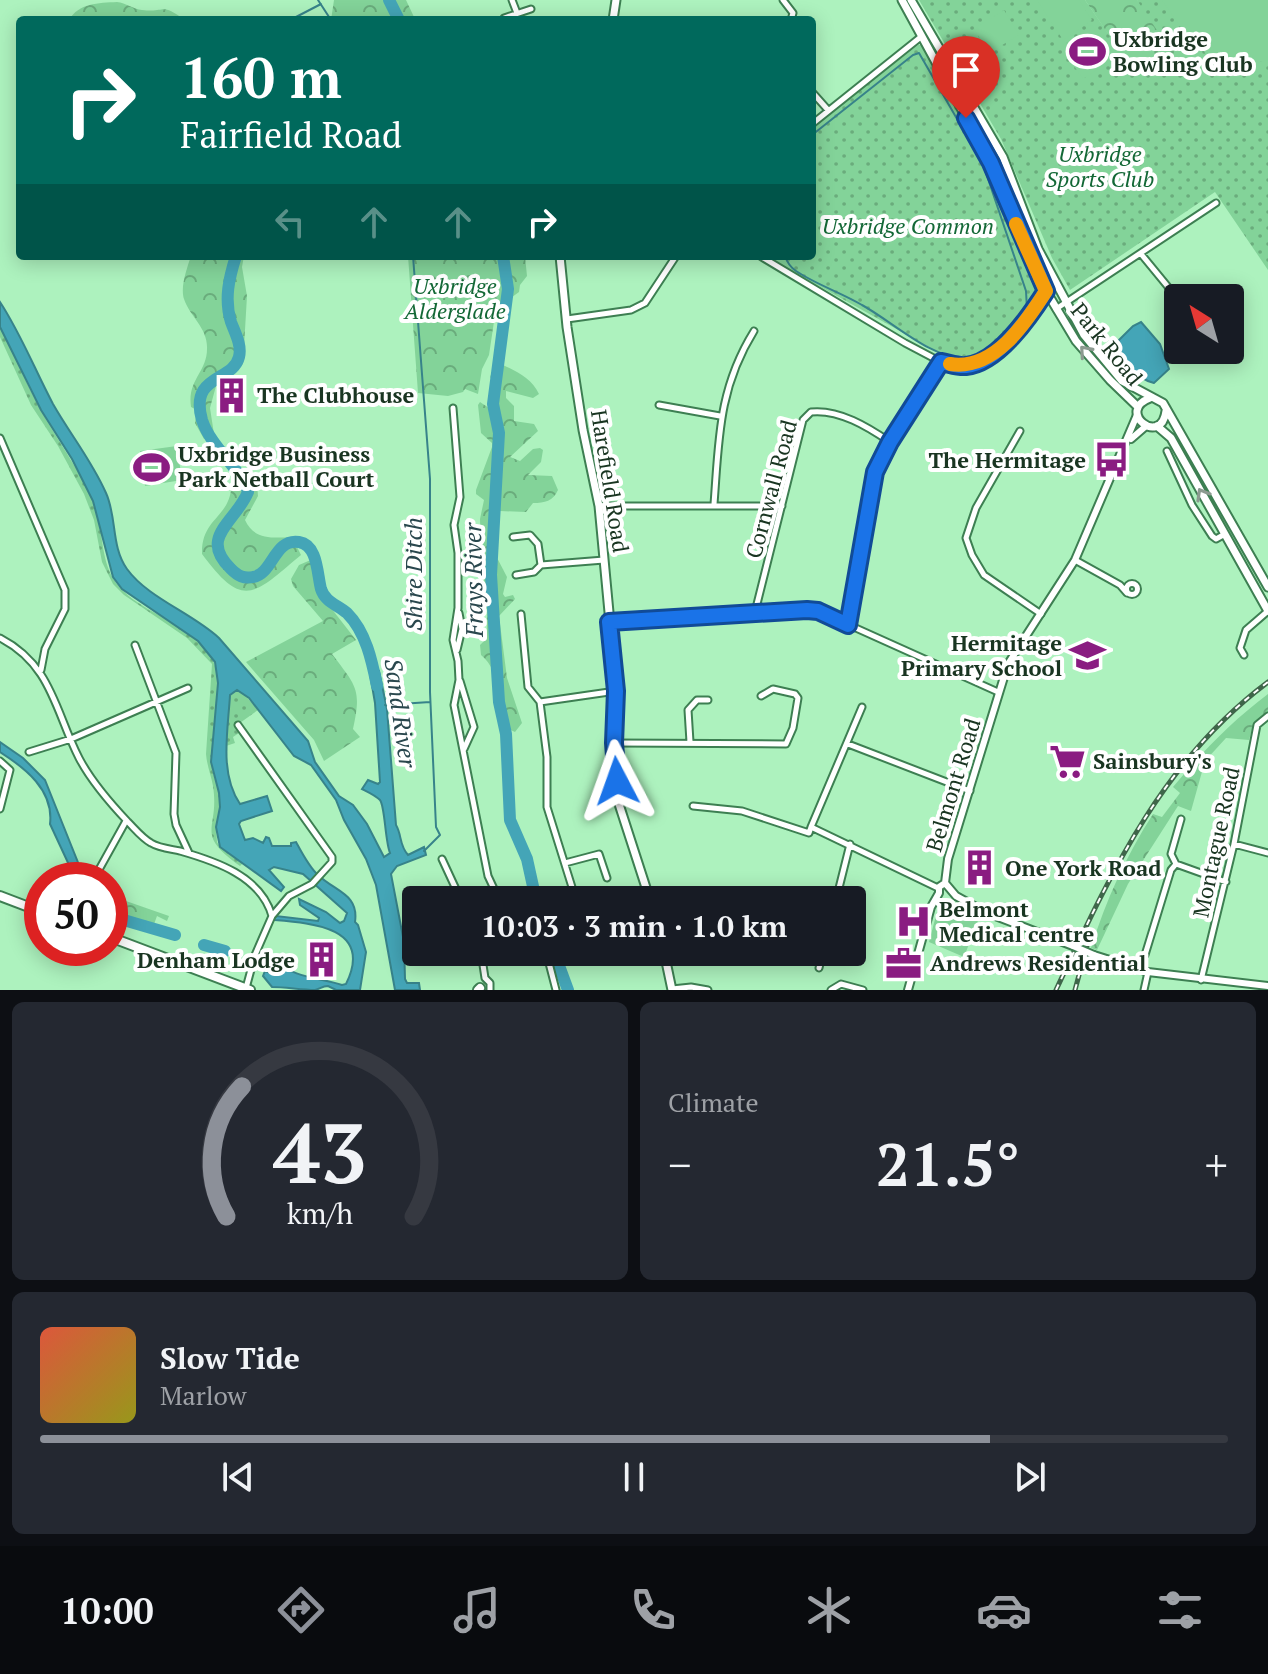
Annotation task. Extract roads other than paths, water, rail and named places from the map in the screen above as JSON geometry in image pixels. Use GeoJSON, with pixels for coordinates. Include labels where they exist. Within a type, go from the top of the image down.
{"type":"FeatureCollection","features":[{"type":"Feature","properties":{"kind":"main road","name":"Park Road"},"geometry":{"type":"LineString","coordinates":[[902,0],[991,163],[1055,307],[1076,341],[1138,411]]}},
{"type":"Feature","properties":{"kind":"main road","name":"Park Road"},"geometry":{"type":"LineString","coordinates":[[911,0],[1003,157],[1038,249],[1084,335],[1122,381],[1150,398]]}},
{"type":"Feature","properties":{"kind":"main road","name":"Harefield Road"},"geometry":{"type":"LineString","coordinates":[[560,260],[583,430],[599,506],[616,691],[614,743],[618,801],[645,886]]}},
{"type":"Feature","properties":{"kind":"main road"},"geometry":{"type":"LineString","coordinates":[[1166,411],[1164,421],[1157,426],[1146,426],[1138,411],[1150,398],[1162,402],[1268,587]]}},
{"type":"Feature","properties":{"kind":"main road"},"geometry":{"type":"LineString","coordinates":[[1157,426],[1171,438],[1268,611]]}},
{"type":"Feature","properties":{"kind":"main road"},"geometry":{"type":"LineString","coordinates":[[0,896],[24,905]]}},
{"type":"Feature","properties":{"kind":"main road"},"geometry":{"type":"LineString","coordinates":[[128,944],[248,989]]}},
{"type":"Feature","properties":{"kind":"main road"},"geometry":{"type":"LineString","coordinates":[[667,966],[672,990]]}},
{"type":"Feature","properties":{"kind":"street"},"geometry":{"type":"LineString","coordinates":[[512,0],[517,13]]}},
{"type":"Feature","properties":{"kind":"street"},"geometry":{"type":"LineString","coordinates":[[509,16],[531,9]]}},
{"type":"Feature","properties":{"kind":"street"},"geometry":{"type":"LineString","coordinates":[[816,120],[922,36]]}},
{"type":"Feature","properties":{"kind":"street"},"geometry":{"type":"LineString","coordinates":[[816,96],[828,110]]}},
{"type":"Feature","properties":{"kind":"street"},"geometry":{"type":"LineString","coordinates":[[1037,306],[1055,307],[1066,303],[1216,203]]}},
{"type":"Feature","properties":{"kind":"street"},"geometry":{"type":"LineString","coordinates":[[1141,254],[1166,284]]}},
{"type":"Feature","properties":{"kind":"street"},"geometry":{"type":"LineString","coordinates":[[567,319],[631,310],[645,303],[673,260]]}},
{"type":"Feature","properties":{"kind":"street"},"geometry":{"type":"LineString","coordinates":[[767,260],[941,362],[966,367],[1001,348],[1046,291]]}},
{"type":"Feature","properties":{"kind":"street"},"geometry":{"type":"LineString","coordinates":[[714,504],[720,416],[740,354],[754,331]]}},
{"type":"Feature","properties":{"kind":"street"},"geometry":{"type":"LineString","coordinates":[[848,625],[875,472],[890,442],[941,362]]}},
{"type":"Feature","properties":{"kind":"street"},"geometry":{"type":"LineString","coordinates":[[659,405],[720,416]]}},
{"type":"Feature","properties":{"kind":"street"},"geometry":{"type":"LineString","coordinates":[[453,408],[460,497],[454,525],[462,629],[456,654],[459,680],[474,727],[464,749]]}},
{"type":"Feature","properties":{"kind":"street","name":"Cornwall Road"},"geometry":{"type":"LineString","coordinates":[[755,612],[803,420],[816,411],[852,420],[866,425],[890,442]]}},
{"type":"Feature","properties":{"kind":"street","name":"Belmont Road"},"geometry":{"type":"LineString","coordinates":[[939,891],[945,883],[948,859],[1008,664],[1075,560],[1128,441],[1138,411]]}},
{"type":"Feature","properties":{"kind":"street"},"geometry":{"type":"LineString","coordinates":[[1128,441],[1146,426]]}},
{"type":"Feature","properties":{"kind":"street"},"geometry":{"type":"LineString","coordinates":[[1020,431],[976,508],[966,538],[984,575],[1041,614]]}},
{"type":"Feature","properties":{"kind":"street"},"geometry":{"type":"LineString","coordinates":[[0,438],[66,597],[63,615],[45,649],[41,671]]}},
{"type":"Feature","properties":{"kind":"street"},"geometry":{"type":"LineString","coordinates":[[1167,451],[1192,505],[1212,536],[1216,539],[1225,534]]}},
{"type":"Feature","properties":{"kind":"street"},"geometry":{"type":"LineString","coordinates":[[599,506],[782,506]]}},
{"type":"Feature","properties":{"kind":"street"},"geometry":{"type":"LineString","coordinates":[[513,537],[530,535],[538,544],[541,565]]}},
{"type":"Feature","properties":{"kind":"street"},"geometry":{"type":"LineString","coordinates":[[516,575],[534,572],[541,565],[604,560]]}},
{"type":"Feature","properties":{"kind":"street"},"geometry":{"type":"LineString","coordinates":[[1075,560],[1120,585],[1127,593],[1133,595],[1137,592],[1136,585],[1120,585]]}},
{"type":"Feature","properties":{"kind":"street"},"geometry":{"type":"LineString","coordinates":[[1127,593],[1126,588],[1131,584]]}},
{"type":"Feature","properties":{"kind":"street"},"geometry":{"type":"LineString","coordinates":[[609,622],[818,611],[998,692]]}},
{"type":"Feature","properties":{"kind":"street"},"geometry":{"type":"LineString","coordinates":[[1244,655],[1240,648],[1246,630],[1268,611]]}},
{"type":"Feature","properties":{"kind":"street"},"geometry":{"type":"LineString","coordinates":[[521,614],[528,687],[540,702],[547,757],[547,807],[572,886]]}},
{"type":"Feature","properties":{"kind":"street"},"geometry":{"type":"LineString","coordinates":[[0,638],[26,655],[41,671],[84,767],[127,820],[151,843],[190,854],[251,882],[272,916]]}},
{"type":"Feature","properties":{"kind":"street"},"geometry":{"type":"LineString","coordinates":[[135,645],[176,753],[175,820],[190,854]]}},
{"type":"Feature","properties":{"kind":"street"},"geometry":{"type":"LineString","coordinates":[[459,680],[454,705],[488,876],[493,886]]}},
{"type":"Feature","properties":{"kind":"street"},"geometry":{"type":"LineString","coordinates":[[29,752],[71,739],[188,688]]}},
{"type":"Feature","properties":{"kind":"street"},"geometry":{"type":"LineString","coordinates":[[614,743],[786,744],[793,728],[798,698],[795,694],[773,689],[761,696]]}},
{"type":"Feature","properties":{"kind":"street"},"geometry":{"type":"LineString","coordinates":[[540,702],[616,691]]}},
{"type":"Feature","properties":{"kind":"street"},"geometry":{"type":"LineString","coordinates":[[690,742],[688,710],[697,700],[708,700]]}},
{"type":"Feature","properties":{"kind":"street"},"geometry":{"type":"LineString","coordinates":[[693,806],[742,811],[809,833],[862,707]]}},
{"type":"Feature","properties":{"kind":"street","name":"Montague Road"},"geometry":{"type":"LineString","coordinates":[[1201,980],[1226,882],[1257,725],[1268,716]]}},
{"type":"Feature","properties":{"kind":"street"},"geometry":{"type":"LineString","coordinates":[[238,725],[332,857],[332,862],[312,884],[289,896],[272,916],[255,955],[248,989]]}},
{"type":"Feature","properties":{"kind":"street"},"geometry":{"type":"LineString","coordinates":[[848,744],[971,791]]}},
{"type":"Feature","properties":{"kind":"street"},"geometry":{"type":"LineString","coordinates":[[0,761],[10,770],[0,809]]}},
{"type":"Feature","properties":{"kind":"street"},"geometry":{"type":"LineString","coordinates":[[1181,819],[1171,854],[1176,864],[1226,882]]}},
{"type":"Feature","properties":{"kind":"street"},"geometry":{"type":"LineString","coordinates":[[103,862],[127,820]]}},
{"type":"Feature","properties":{"kind":"street"},"geometry":{"type":"LineString","coordinates":[[811,827],[946,895],[950,891],[985,912],[1094,955],[1148,972],[1268,986]]}},
{"type":"Feature","properties":{"kind":"street"},"geometry":{"type":"LineString","coordinates":[[840,886],[850,844]]}},
{"type":"Feature","properties":{"kind":"street"},"geometry":{"type":"LineString","coordinates":[[1234,844],[1268,853]]}},
{"type":"Feature","properties":{"kind":"street"},"geometry":{"type":"LineString","coordinates":[[565,863],[599,854],[607,878]]}},
{"type":"Feature","properties":{"kind":"street"},"geometry":{"type":"LineString","coordinates":[[442,859],[455,886]]}},
{"type":"Feature","properties":{"kind":"street"},"geometry":{"type":"LineString","coordinates":[[1145,955],[1171,870],[1176,864]]}},
{"type":"Feature","properties":{"kind":"street","name":"Belmont Road"},"geometry":{"type":"LineString","coordinates":[[945,883],[950,891]]}},
{"type":"Feature","properties":{"kind":"street"},"geometry":{"type":"LineString","coordinates":[[908,990],[931,907],[939,891]]}},
{"type":"Feature","properties":{"kind":"street"},"geometry":{"type":"LineString","coordinates":[[483,966],[490,990]]}},
{"type":"Feature","properties":{"kind":"street"},"geometry":{"type":"LineString","coordinates":[[550,966],[556,990]]}},
{"type":"Feature","properties":{"kind":"street"},"geometry":{"type":"LineString","coordinates":[[1144,990],[1148,972]]}},
{"type":"Feature","properties":{"kind":"street"},"geometry":{"type":"LineString","coordinates":[[479,989],[485,978]]}},
{"type":"Feature","properties":{"kind":"street"},"geometry":{"type":"LineString","coordinates":[[831,990],[841,984],[863,990]]}},
{"type":"Feature","properties":{"kind":"street"},"geometry":{"type":"LineString","coordinates":[[672,990],[691,987],[708,990]]}},
{"type":"Feature","properties":{"kind":"water"},"geometry":{"type":"Polygon","coordinates":[[[0,302],[53,404],[100,481],[109,502],[119,551],[127,569],[158,597],[219,638],[308,741],[315,762],[339,796],[353,805],[367,824],[384,857],[390,853],[382,804],[362,789],[368,780],[380,782],[370,674],[379,671],[387,709],[396,825],[408,855],[424,847],[426,855],[397,866],[391,874],[402,932],[405,979],[407,983],[419,983],[420,990],[395,990],[376,885],[336,800],[311,765],[294,756],[249,698],[237,690],[230,695],[226,751],[229,779],[240,804],[267,796],[272,811],[241,821],[239,824],[245,840],[253,838],[263,843],[266,837],[272,846],[291,846],[296,842],[315,872],[350,899],[366,952],[360,990],[336,990],[328,986],[315,990],[272,987],[263,976],[265,971],[270,973],[271,968],[262,964],[264,957],[278,961],[299,974],[346,984],[353,965],[352,950],[345,939],[321,927],[273,920],[276,916],[318,921],[319,918],[300,905],[299,899],[326,912],[340,923],[347,913],[303,874],[274,867],[269,870],[284,887],[281,891],[220,847],[216,827],[219,793],[211,762],[218,683],[215,662],[198,641],[122,589],[113,577],[93,501],[72,459],[41,410],[0,327],[0,302]]]}},
{"type":"Feature","properties":{"kind":"water"},"geometry":{"type":"Polygon","coordinates":[[[1141,322],[1160,344],[1164,364],[1169,369],[1154,383],[1135,372],[1122,354],[1119,340],[1141,322]]]}},
{"type":"Feature","properties":{"kind":"water"},"geometry":{"type":"Polygon","coordinates":[[[0,742],[23,758],[45,780],[78,862],[68,862],[50,824],[50,812],[43,790],[19,765],[0,752],[0,742]]]}},
{"type":"Feature","properties":{"kind":"waterway","name":"Shire Ditch"},"geometry":{"type":"LineString","coordinates":[[318,0],[328,16]]}},
{"type":"Feature","properties":{"kind":"waterway","name":"Frays River"},"geometry":{"type":"LineString","coordinates":[[389,0],[397,16]]}},
{"type":"Feature","properties":{"kind":"waterway"},"geometry":{"type":"LineString","coordinates":[[298,16],[321,4]]}},
{"type":"Feature","properties":{"kind":"waterway"},"geometry":{"type":"LineString","coordinates":[[787,260],[803,276],[862,305],[925,346],[952,357],[975,358],[993,349],[1027,310],[1026,291],[983,164],[919,53],[816,132]]}},
{"type":"Feature","properties":{"kind":"waterway","name":"Sand River"},"geometry":{"type":"LineString","coordinates":[[235,260],[229,280],[228,305],[240,353],[229,371],[206,386],[200,405],[206,430],[248,492],[222,530],[218,548],[222,558],[234,571],[250,578],[265,570],[284,545],[299,542],[310,548],[323,593],[347,613],[364,638],[377,686]]}},
{"type":"Feature","properties":{"kind":"waterway","name":"Shire Ditch"},"geometry":{"type":"LineString","coordinates":[[413,260],[430,479],[430,692],[436,827],[440,835],[424,851]]}},
{"type":"Feature","properties":{"kind":"waterway","name":"Frays River"},"geometry":{"type":"LineString","coordinates":[[504,260],[508,289],[493,404],[499,433],[491,575],[499,702],[506,734],[510,820],[527,859],[533,886]]}},
{"type":"Feature","properties":{"kind":"waterway"},"geometry":{"type":"LineString","coordinates":[[385,705],[430,702]]}},
{"type":"Feature","properties":{"kind":"waterway"},"geometry":{"type":"LineString","coordinates":[[128,921],[175,935]]}},
{"type":"Feature","properties":{"kind":"waterway"},"geometry":{"type":"LineString","coordinates":[[204,945],[225,951]]}},
{"type":"Feature","properties":{"kind":"waterway","name":"Frays River"},"geometry":{"type":"LineString","coordinates":[[559,966],[568,990]]}},
{"type":"Feature","properties":{"kind":"railway"},"geometry":{"type":"LineString","coordinates":[[1056,990],[1119,862],[1168,784],[1197,747],[1230,713],[1268,682]]}},
{"type":"Feature","properties":{"kind":"railway"},"geometry":{"type":"LineString","coordinates":[[1075,990],[1089,938]]}},
{"type":"Feature","properties":{"kind":"place","name":"Uxbridge Bowling Club"},"geometry":{"type":"Point","coordinates":[1087,52]}},
{"type":"Feature","properties":{"kind":"place","name":"The Clubhouse"},"geometry":{"type":"Point","coordinates":[231,395]}},
{"type":"Feature","properties":{"kind":"place","name":"The Hermitage"},"geometry":{"type":"Point","coordinates":[1112,460]}},
{"type":"Feature","properties":{"kind":"place","name":"Uxbridge Business Park Netball Court"},"geometry":{"type":"Point","coordinates":[152,467]}},
{"type":"Feature","properties":{"kind":"place","name":"Hermitage Primary School"},"geometry":{"type":"Point","coordinates":[1088,656]}},
{"type":"Feature","properties":{"kind":"place","name":"Sainsbury's"},"geometry":{"type":"Point","coordinates":[1067,761]}},
{"type":"Feature","properties":{"kind":"place","name":"One York Road"},"geometry":{"type":"Point","coordinates":[979,868]}},
{"type":"Feature","properties":{"kind":"place","name":"Belmont Medical centre"},"geometry":{"type":"Point","coordinates":[913,922]}},
{"type":"Feature","properties":{"kind":"place","name":"Denham Lodge"},"geometry":{"type":"Point","coordinates":[321,960]}},
{"type":"Feature","properties":{"kind":"place","name":"Andrews Residential"},"geometry":{"type":"Point","coordinates":[904,963]}},
{"type":"Feature","properties":{"kind":"park label","name":"Uxbridge Sports Club"},"geometry":{"type":"Point","coordinates":[1100,166]}},
{"type":"Feature","properties":{"kind":"park label","name":"Uxbridge Common"},"geometry":{"type":"Point","coordinates":[908,226]}},
{"type":"Feature","properties":{"kind":"park label","name":"Uxbridge Alderglade"},"geometry":{"type":"Point","coordinates":[455,298]}}]}
